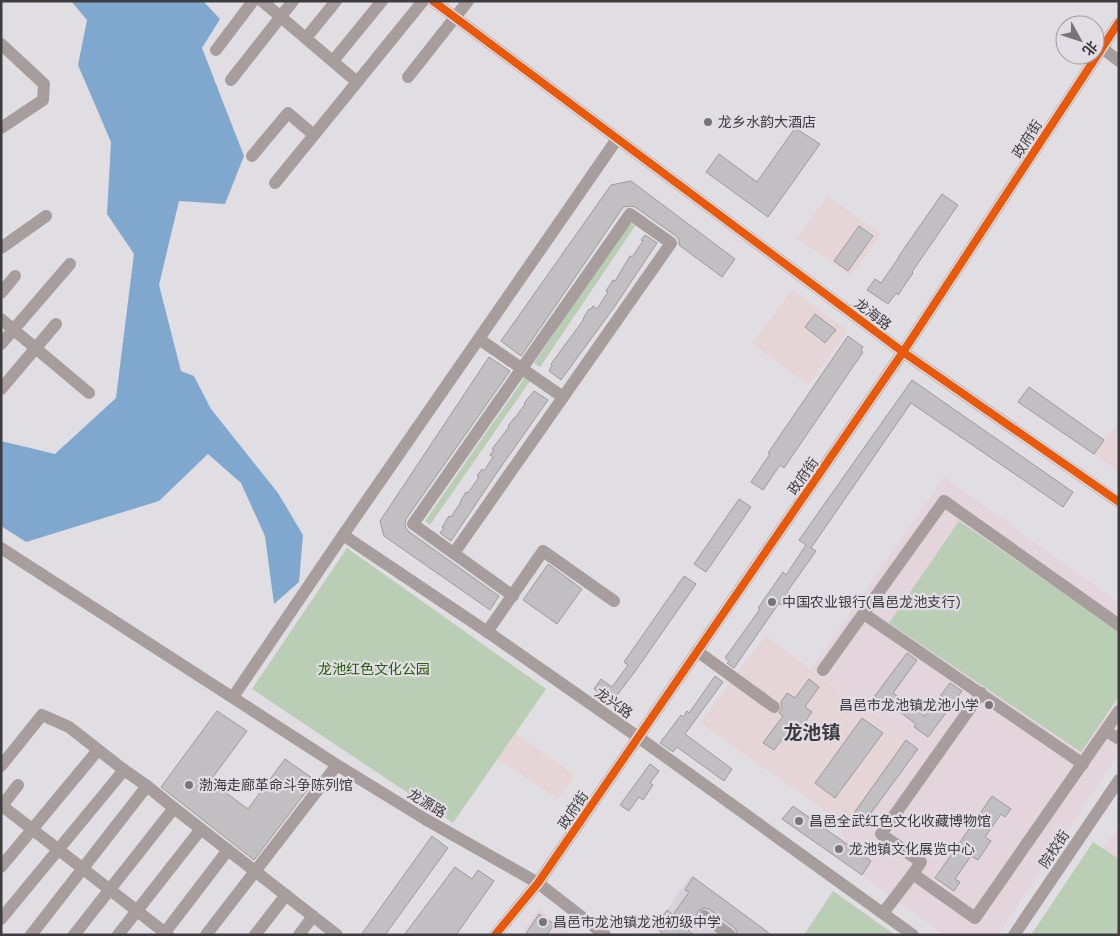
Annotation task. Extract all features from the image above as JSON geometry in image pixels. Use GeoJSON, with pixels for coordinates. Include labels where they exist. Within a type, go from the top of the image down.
{"type":"FeatureCollection","features":[{"type":"Feature","properties":{"kind":"street"},"geometry":{"type":"LineString","coordinates":[[216,50],[254,1]]}},
{"type":"Feature","properties":{"kind":"street"},"geometry":{"type":"LineString","coordinates":[[262,1],[357,82]]}},
{"type":"Feature","properties":{"kind":"street"},"geometry":{"type":"LineString","coordinates":[[231,80],[293,1]]}},
{"type":"Feature","properties":{"kind":"street"},"geometry":{"type":"LineString","coordinates":[[306,38],[336,1]]}},
{"type":"Feature","properties":{"kind":"street"},"geometry":{"type":"LineString","coordinates":[[333,61],[382,1]]}},
{"type":"Feature","properties":{"kind":"street"},"geometry":{"type":"LineString","coordinates":[[275,183],[423,1]]}},
{"type":"Feature","properties":{"kind":"street","name":"龙海路"},"geometry":{"type":"LineString","coordinates":[[433,1],[903,352],[1119,502]]}},
{"type":"Feature","properties":{"kind":"street"},"geometry":{"type":"LineString","coordinates":[[408,77],[468,1]]}},
{"type":"Feature","properties":{"kind":"street","name":"政府街"},"geometry":{"type":"LineString","coordinates":[[1105,43],[1119,22]]}},
{"type":"Feature","properties":{"kind":"street"},"geometry":{"type":"LineString","coordinates":[[1,44],[44,84],[43,100],[1,128]]}},
{"type":"Feature","properties":{"kind":"street"},"geometry":{"type":"LineString","coordinates":[[1105,50],[1119,61]]}},
{"type":"Feature","properties":{"kind":"street","name":"政府街"},"geometry":{"type":"LineString","coordinates":[[495,935],[538,883],[903,352],[1091,65]]}},
{"type":"Feature","properties":{"kind":"street"},"geometry":{"type":"LineString","coordinates":[[252,156],[288,113],[314,135]]}},
{"type":"Feature","properties":{"kind":"street"},"geometry":{"type":"LineString","coordinates":[[233,697],[617,139]]}},
{"type":"Feature","properties":{"kind":"street"},"geometry":{"type":"LineString","coordinates":[[454,553],[671,243],[630,214],[413,524],[513,596]]}},
{"type":"Feature","properties":{"kind":"street"},"geometry":{"type":"LineString","coordinates":[[1,248],[46,216]]}},
{"type":"Feature","properties":{"kind":"street"},"geometry":{"type":"LineString","coordinates":[[1,344],[70,264]]}},
{"type":"Feature","properties":{"kind":"street"},"geometry":{"type":"LineString","coordinates":[[1,293],[15,276]]}},
{"type":"Feature","properties":{"kind":"street"},"geometry":{"type":"LineString","coordinates":[[1,319],[88,393]]}},
{"type":"Feature","properties":{"kind":"street"},"geometry":{"type":"LineString","coordinates":[[1,389],[56,324]]}},
{"type":"Feature","properties":{"kind":"street"},"geometry":{"type":"LineString","coordinates":[[479,339],[563,398]]}},
{"type":"Feature","properties":{"kind":"street"},"geometry":{"type":"LineString","coordinates":[[823,670],[944,501],[1119,625]]}},
{"type":"Feature","properties":{"kind":"street","name":"龙兴路"},"geometry":{"type":"LineString","coordinates":[[344,535],[638,737],[914,935]]}},
{"type":"Feature","properties":{"kind":"street","name":"龙源路"},"geometry":{"type":"LineString","coordinates":[[1,548],[337,765],[425,819],[538,883],[605,935]]}},
{"type":"Feature","properties":{"kind":"street"},"geometry":{"type":"LineString","coordinates":[[487,632],[543,551],[614,601]]}},
{"type":"Feature","properties":{"kind":"street"},"geometry":{"type":"LineString","coordinates":[[864,614],[1083,764]]}},
{"type":"Feature","properties":{"kind":"street"},"geometry":{"type":"LineString","coordinates":[[697,651],[774,707]]}},
{"type":"Feature","properties":{"kind":"street"},"geometry":{"type":"LineString","coordinates":[[882,913],[921,862],[882,834],[981,693]]}},
{"type":"Feature","properties":{"kind":"street"},"geometry":{"type":"LineString","coordinates":[[913,874],[975,918],[1119,711]]}},
{"type":"Feature","properties":{"kind":"street"},"geometry":{"type":"LineString","coordinates":[[1,766],[42,715],[69,727],[337,935]]}},
{"type":"Feature","properties":{"kind":"street"},"geometry":{"type":"LineString","coordinates":[[1106,731],[1119,739]]}},
{"type":"Feature","properties":{"kind":"street"},"geometry":{"type":"LineString","coordinates":[[1,867],[98,750]]}},
{"type":"Feature","properties":{"kind":"street"},"geometry":{"type":"LineString","coordinates":[[206,935],[337,765]]}},
{"type":"Feature","properties":{"kind":"street"},"geometry":{"type":"LineString","coordinates":[[1,919],[124,770]]}},
{"type":"Feature","properties":{"kind":"street","name":"院校街"},"geometry":{"type":"LineString","coordinates":[[1014,935],[1119,780]]}},
{"type":"Feature","properties":{"kind":"street"},"geometry":{"type":"LineString","coordinates":[[18,785],[2,806],[165,934],[228,850]]}},
{"type":"Feature","properties":{"kind":"street"},"geometry":{"type":"LineString","coordinates":[[31,935],[147,786]]}},
{"type":"Feature","properties":{"kind":"street"},"geometry":{"type":"LineString","coordinates":[[74,935],[174,808]]}},
{"type":"Feature","properties":{"kind":"street"},"geometry":{"type":"LineString","coordinates":[[118,935],[202,829]]}},
{"type":"Feature","properties":{"kind":"street"},"geometry":{"type":"LineString","coordinates":[[255,935],[286,895]]}},
{"type":"Feature","properties":{"kind":"street"},"geometry":{"type":"LineString","coordinates":[[299,935],[314,916]]}},
{"type":"Feature","properties":{"kind":"street"},"geometry":{"type":"LineString","coordinates":[[704,916],[730,935]]}},
{"type":"Feature","properties":{"kind":"shaded area"},"geometry":{"type":"Polygon","coordinates":[[[828,196],[881,234],[851,276],[797,238],[828,196]]]}},
{"type":"Feature","properties":{"kind":"shaded area"},"geometry":{"type":"Polygon","coordinates":[[[792,290],[848,331],[808,385],[752,344],[792,290]]]}},
{"type":"Feature","properties":{"kind":"shaded area"},"geometry":{"type":"Polygon","coordinates":[[[1119,421],[1119,473],[1094,454],[1119,421]]]}},
{"type":"Feature","properties":{"kind":"shaded area","name":"昌邑市龙池镇龙池小学"},"geometry":{"type":"Polygon","coordinates":[[[944,477],[1119,603],[1119,753],[998,935],[944,935],[862,875],[871,861],[837,837],[906,740],[811,669],[944,477]]]}},
{"type":"Feature","properties":{"kind":"shaded area"},"geometry":{"type":"Polygon","coordinates":[[[765,636],[906,740],[846,825],[700,723],[765,636]]]}},
{"type":"Feature","properties":{"kind":"shaded area"},"geometry":{"type":"Polygon","coordinates":[[[515,733],[575,775],[558,799],[497,759],[515,733]]]}},
{"type":"Feature","properties":{"kind":"shaded area"},"geometry":{"type":"Polygon","coordinates":[[[1119,826],[1119,859],[1103,849],[1119,826]]]}},
{"type":"Feature","properties":{"kind":"shaded area"},"geometry":{"type":"Polygon","coordinates":[[[690,876],[771,935],[664,935],[655,927],[690,876]]]}},
{"type":"Feature","properties":{"kind":"shaded area","name":"昌邑市龙池镇龙池初级中学"},"geometry":{"type":"Polygon","coordinates":[[[539,909],[574,935],[520,935],[539,909]]]}},
{"type":"Feature","properties":{"kind":"green space"},"geometry":{"type":"Polygon","coordinates":[[[629,222],[635,226],[540,367],[534,363],[629,222]]]}},
{"type":"Feature","properties":{"kind":"green space"},"geometry":{"type":"Polygon","coordinates":[[[525,377],[530,381],[430,525],[425,521],[525,377]]]}},
{"type":"Feature","properties":{"kind":"green space"},"geometry":{"type":"Polygon","coordinates":[[[959,521],[1119,631],[1119,696],[1081,752],[889,623],[959,521]]]}},
{"type":"Feature","properties":{"kind":"green space","name":"龙池红色文化公园"},"geometry":{"type":"Polygon","coordinates":[[[347,548],[546,689],[453,823],[252,689],[347,548]]]}},
{"type":"Feature","properties":{"kind":"green space"},"geometry":{"type":"Polygon","coordinates":[[[1093,842],[1119,859],[1119,935],[1031,935],[1093,842]]]}},
{"type":"Feature","properties":{"kind":"green space"},"geometry":{"type":"Polygon","coordinates":[[[833,891],[895,935],[804,935],[833,891]]]}},
{"type":"Feature","properties":{"kind":"water"},"geometry":{"type":"Polygon","coordinates":[[[71,1],[203,1],[220,19],[202,48],[244,156],[225,204],[179,201],[159,285],[181,371],[194,376],[211,409],[278,493],[303,535],[299,582],[274,604],[265,536],[241,483],[208,454],[159,501],[26,542],[1,526],[1,441],[55,454],[116,398],[134,254],[107,214],[111,142],[78,65],[87,20],[71,1]]]}},
{"type":"Feature","properties":{"kind":"building"},"geometry":{"type":"Polygon","coordinates":[[[795,128],[820,144],[768,217],[706,172],[719,154],[757,182],[795,128]]]}},
{"type":"Feature","properties":{"kind":"building"},"geometry":{"type":"Polygon","coordinates":[[[631,181],[735,259],[722,277],[679,245],[679,240],[676,236],[635,207],[624,206],[521,356],[501,341],[611,185],[631,181]]]}},
{"type":"Feature","properties":{"kind":"building"},"geometry":{"type":"Polygon","coordinates":[[[942,194],[958,205],[898,295],[896,293],[888,304],[867,290],[875,279],[881,283],[942,194]]]}},
{"type":"Feature","properties":{"kind":"building"},"geometry":{"type":"Polygon","coordinates":[[[859,226],[873,236],[848,271],[834,261],[859,226]]]}},
{"type":"Feature","properties":{"kind":"building"},"geometry":{"type":"Polygon","coordinates":[[[645,235],[657,243],[615,306],[561,380],[549,371],[551,364],[584,319],[589,309],[593,306],[597,309],[613,280],[615,281],[630,256],[632,257],[643,241],[641,240],[645,235]]]}},
{"type":"Feature","properties":{"kind":"building"},"geometry":{"type":"Polygon","coordinates":[[[815,314],[836,330],[825,343],[805,327],[815,314]]]}},
{"type":"Feature","properties":{"kind":"building"},"geometry":{"type":"Polygon","coordinates":[[[848,336],[863,347],[861,350],[863,352],[784,468],[780,465],[763,490],[751,482],[770,454],[768,453],[848,336]]]}},
{"type":"Feature","properties":{"kind":"building"},"geometry":{"type":"Polygon","coordinates":[[[489,357],[510,371],[406,519],[405,524],[408,531],[499,596],[490,610],[384,536],[380,521],[489,357]]]}},
{"type":"Feature","properties":{"kind":"building"},"geometry":{"type":"Polygon","coordinates":[[[912,380],[1073,492],[1063,507],[911,403],[811,548],[816,551],[787,592],[790,594],[782,606],[779,603],[734,668],[727,663],[729,661],[725,658],[760,609],[758,608],[783,572],[786,575],[806,545],[799,540],[912,380]]]}},
{"type":"Feature","properties":{"kind":"building"},"geometry":{"type":"Polygon","coordinates":[[[1029,387],[1104,440],[1094,454],[1018,402],[1029,387]]]}},
{"type":"Feature","properties":{"kind":"building"},"geometry":{"type":"Polygon","coordinates":[[[534,391],[548,400],[451,541],[440,533],[444,528],[442,527],[449,516],[451,517],[466,492],[468,493],[482,469],[484,471],[493,457],[490,455],[494,450],[492,449],[534,391]]]}},
{"type":"Feature","properties":{"kind":"building"},"geometry":{"type":"Polygon","coordinates":[[[739,499],[751,507],[706,572],[694,564],[739,499]]]}},
{"type":"Feature","properties":{"kind":"building"},"geometry":{"type":"Polygon","coordinates":[[[548,564],[582,589],[557,624],[523,600],[548,564]]]}},
{"type":"Feature","properties":{"kind":"building"},"geometry":{"type":"Polygon","coordinates":[[[684,576],[696,584],[612,702],[594,689],[601,679],[612,687],[628,665],[624,662],[684,576]]]}},
{"type":"Feature","properties":{"kind":"building"},"geometry":{"type":"Polygon","coordinates":[[[907,653],[917,660],[893,693],[925,716],[950,683],[962,691],[928,737],[914,727],[916,724],[892,706],[890,709],[874,697],[907,653]]]}},
{"type":"Feature","properties":{"kind":"building"},"geometry":{"type":"Polygon","coordinates":[[[715,676],[723,682],[685,734],[732,769],[724,781],[677,747],[673,752],[660,743],[681,715],[683,717],[687,711],[689,713],[715,676]]]}},
{"type":"Feature","properties":{"kind":"building"},"geometry":{"type":"Polygon","coordinates":[[[809,679],[819,687],[805,707],[812,712],[796,735],[789,730],[774,750],[763,743],[783,716],[779,713],[782,708],[781,702],[787,693],[795,698],[809,679]]]}},
{"type":"Feature","properties":{"kind":"building","name":"渤海走廊革命斗争陈列馆"},"geometry":{"type":"Polygon","coordinates":[[[217,711],[247,731],[210,781],[248,809],[285,759],[315,780],[254,860],[161,787],[217,711]]]}},
{"type":"Feature","properties":{"kind":"building"},"geometry":{"type":"Polygon","coordinates":[[[862,718],[883,733],[835,798],[815,783],[862,718]]]}},
{"type":"Feature","properties":{"kind":"building"},"geometry":{"type":"Polygon","coordinates":[[[906,740],[918,749],[860,828],[849,820],[906,740]]]}},
{"type":"Feature","properties":{"kind":"building"},"geometry":{"type":"Polygon","coordinates":[[[650,764],[659,771],[650,783],[653,785],[643,800],[639,797],[629,811],[620,805],[650,764]]]}},
{"type":"Feature","properties":{"kind":"building"},"geometry":{"type":"Polygon","coordinates":[[[992,796],[1011,809],[1005,817],[1001,814],[985,837],[991,841],[978,860],[971,856],[955,879],[960,882],[954,891],[935,878],[992,796]]]}},
{"type":"Feature","properties":{"kind":"building","name":"龙池镇文化展览中心"},"geometry":{"type":"Polygon","coordinates":[[[793,806],[871,861],[862,875],[782,819],[793,806]]]}},
{"type":"Feature","properties":{"kind":"building"},"geometry":{"type":"Polygon","coordinates":[[[432,836],[448,848],[385,935],[361,935],[432,836]]]}},
{"type":"Feature","properties":{"kind":"building"},"geometry":{"type":"Polygon","coordinates":[[[455,867],[472,879],[478,870],[494,881],[456,935],[404,935],[455,867]]]}},
{"type":"Feature","properties":{"kind":"building"},"geometry":{"type":"Polygon","coordinates":[[[693,877],[771,935],[738,935],[735,928],[709,909],[704,908],[698,911],[688,930],[694,935],[664,935],[655,927],[667,910],[673,915],[689,892],[685,890],[693,877]]]}},
{"type":"Feature","properties":{"kind":"building"},"geometry":{"type":"Polygon","coordinates":[[[539,914],[554,924],[547,935],[525,935],[539,914]]]}},
{"type":"Feature","properties":{"kind":"cycle path"},"geometry":{"type":"LineString","coordinates":[[433,1],[903,352],[1119,502]]}},
{"type":"Feature","properties":{"kind":"cycle path"},"geometry":{"type":"LineString","coordinates":[[495,935],[538,883],[903,352],[1119,22]]}},
{"type":"Feature","properties":{"kind":"place","name":"龙乡水韵大酒店"},"geometry":{"type":"Point","coordinates":[708,122]}},
{"type":"Feature","properties":{"kind":"place","name":"中国农业银行(昌邑龙池支行)"},"geometry":{"type":"Point","coordinates":[772,602]}},
{"type":"Feature","properties":{"kind":"place","name":"昌邑市龙池镇龙池小学"},"geometry":{"type":"Point","coordinates":[989,705]}},
{"type":"Feature","properties":{"kind":"place","name":"渤海走廊革命斗争陈列馆"},"geometry":{"type":"Point","coordinates":[189,785]}},
{"type":"Feature","properties":{"kind":"place","name":"昌邑全武红色文化收藏博物馆"},"geometry":{"type":"Point","coordinates":[799,821]}},
{"type":"Feature","properties":{"kind":"place","name":"龙池镇文化展览中心"},"geometry":{"type":"Point","coordinates":[839,849]}},
{"type":"Feature","properties":{"kind":"place","name":"昌邑市龙池镇龙池初级中学"},"geometry":{"type":"Point","coordinates":[543,922]}},
{"type":"Feature","properties":{"kind":"district","name":"龙池镇"},"geometry":{"type":"Point","coordinates":[812,732]}}]}
